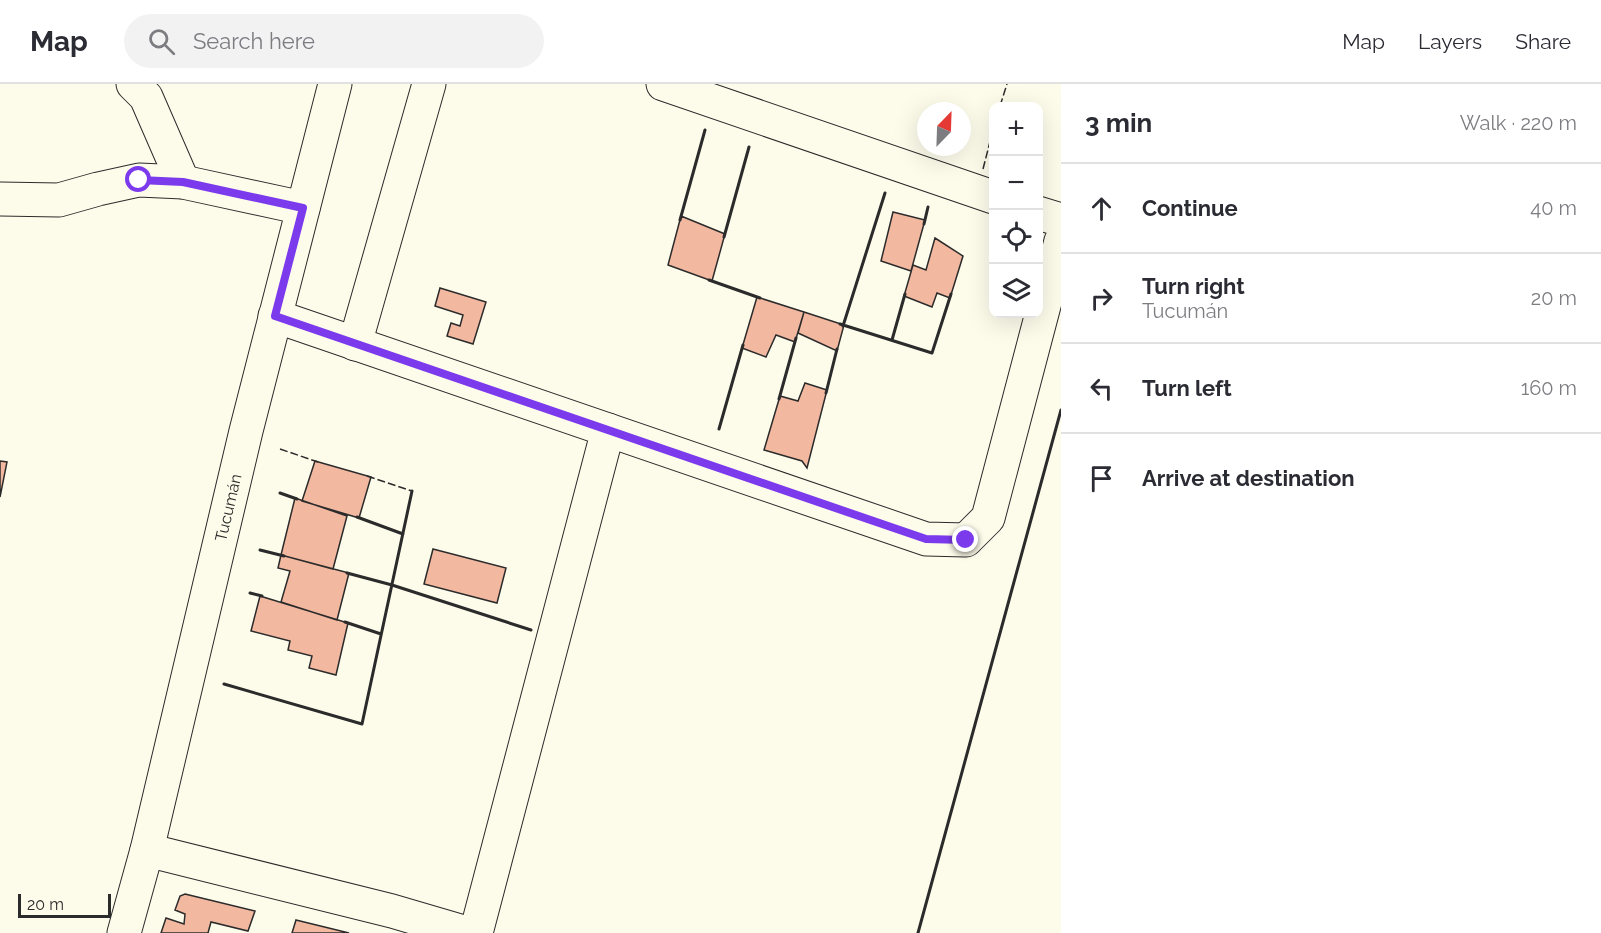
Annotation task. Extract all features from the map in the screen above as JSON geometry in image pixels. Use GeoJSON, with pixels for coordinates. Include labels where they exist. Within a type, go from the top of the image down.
{"type":"FeatureCollection","features":[{"type":"Feature","properties":{"kind":"street"},"geometry":{"type":"LineString","coordinates":[[133,84],[146,97],[183,182]]}},
{"type":"Feature","properties":{"kind":"street","name":"Tucumán"},"geometry":{"type":"LineString","coordinates":[[124,933],[147,850],[243,442],[335,84]]}},
{"type":"Feature","properties":{"kind":"street"},"geometry":{"type":"LineString","coordinates":[[355,344],[429,84]]}},
{"type":"Feature","properties":{"kind":"street"},"geometry":{"type":"LineString","coordinates":[[663,84],[989,196]]}},
{"type":"Feature","properties":{"kind":"street"},"geometry":{"type":"LineString","coordinates":[[0,199],[59,200],[139,180],[183,182],[303,208]]}},
{"type":"Feature","properties":{"kind":"street"},"geometry":{"type":"LineString","coordinates":[[1043,215],[1061,220]]}},
{"type":"Feature","properties":{"kind":"street"},"geometry":{"type":"LineString","coordinates":[[275,316],[926,539],[966,540],[988,518],[1061,241]]}},
{"type":"Feature","properties":{"kind":"street"},"geometry":{"type":"LineString","coordinates":[[476,933],[608,430]]}},
{"type":"Feature","properties":{"kind":"street"},"geometry":{"type":"LineString","coordinates":[[147,850],[392,911],[467,933]]}},
{"type":"Feature","properties":{"kind":"building"},"geometry":{"type":"Polygon","coordinates":[[[893,212],[925,220],[911,271],[881,261],[893,212]]]}},
{"type":"Feature","properties":{"kind":"building"},"geometry":{"type":"Polygon","coordinates":[[[681,216],[725,234],[712,281],[668,265],[681,216]]]}},
{"type":"Feature","properties":{"kind":"building"},"geometry":{"type":"Polygon","coordinates":[[[935,238],[963,256],[950,298],[937,293],[932,307],[904,296],[913,265],[926,270],[935,238]]]}},
{"type":"Feature","properties":{"kind":"building"},"geometry":{"type":"Polygon","coordinates":[[[440,288],[486,302],[473,344],[447,336],[451,323],[460,326],[463,315],[435,306],[440,288]]]}},
{"type":"Feature","properties":{"kind":"building"},"geometry":{"type":"Polygon","coordinates":[[[757,297],[804,312],[795,342],[776,335],[766,357],[742,348],[757,297]]]}},
{"type":"Feature","properties":{"kind":"building"},"geometry":{"type":"Polygon","coordinates":[[[804,312],[844,325],[837,351],[798,333],[804,312]]]}},
{"type":"Feature","properties":{"kind":"building"},"geometry":{"type":"Polygon","coordinates":[[[805,383],[827,390],[807,468],[802,461],[764,450],[780,396],[798,401],[805,383]]]}},
{"type":"Feature","properties":{"kind":"building"},"geometry":{"type":"Polygon","coordinates":[[[0,461],[7,462],[0,497],[0,461]]]}},
{"type":"Feature","properties":{"kind":"building"},"geometry":{"type":"Polygon","coordinates":[[[315,461],[371,477],[359,518],[302,501],[315,461]]]}},
{"type":"Feature","properties":{"kind":"building"},"geometry":{"type":"Polygon","coordinates":[[[295,498],[347,516],[333,569],[281,555],[295,498]]]}},
{"type":"Feature","properties":{"kind":"building"},"geometry":{"type":"Polygon","coordinates":[[[433,549],[506,568],[497,603],[424,584],[433,549]]]}},
{"type":"Feature","properties":{"kind":"building"},"geometry":{"type":"Polygon","coordinates":[[[281,555],[349,573],[337,620],[281,602],[290,571],[278,568],[281,555]]]}},
{"type":"Feature","properties":{"kind":"building"},"geometry":{"type":"Polygon","coordinates":[[[260,596],[348,623],[336,675],[309,668],[312,656],[288,650],[290,641],[251,631],[260,596]]]}},
{"type":"Feature","properties":{"kind":"building"},"geometry":{"type":"Polygon","coordinates":[[[185,894],[255,911],[248,931],[211,922],[208,933],[161,933],[166,918],[184,924],[185,914],[175,910],[180,896],[185,894]]]}},
{"type":"Feature","properties":{"kind":"building"},"geometry":{"type":"Polygon","coordinates":[[[296,920],[349,933],[292,933],[296,920]]]}},
{"type":"Feature","properties":{"kind":"fence"},"geometry":{"type":"LineString","coordinates":[[1001,102],[1007,84]]}},
{"type":"Feature","properties":{"kind":"fence"},"geometry":{"type":"LineString","coordinates":[[983,169],[989,146]]}},
{"type":"Feature","properties":{"kind":"fence"},"geometry":{"type":"LineString","coordinates":[[280,449],[318,462]]}},
{"type":"Feature","properties":{"kind":"fence"},"geometry":{"type":"LineString","coordinates":[[367,476],[412,491]]}},
{"type":"Feature","properties":{"kind":"wall"},"geometry":{"type":"LineString","coordinates":[[680,220],[705,130]]}},
{"type":"Feature","properties":{"kind":"wall"},"geometry":{"type":"LineString","coordinates":[[724,237],[749,147]]}},
{"type":"Feature","properties":{"kind":"wall"},"geometry":{"type":"LineString","coordinates":[[843,326],[885,193]]}},
{"type":"Feature","properties":{"kind":"wall"},"geometry":{"type":"LineString","coordinates":[[924,224],[928,207]]}},
{"type":"Feature","properties":{"kind":"wall"},"geometry":{"type":"LineString","coordinates":[[709,280],[760,298]]}},
{"type":"Feature","properties":{"kind":"wall"},"geometry":{"type":"LineString","coordinates":[[892,340],[905,294]]}},
{"type":"Feature","properties":{"kind":"wall"},"geometry":{"type":"LineString","coordinates":[[840,324],[932,353],[951,294]]}},
{"type":"Feature","properties":{"kind":"wall"},"geometry":{"type":"LineString","coordinates":[[779,399],[796,338]]}},
{"type":"Feature","properties":{"kind":"wall"},"geometry":{"type":"LineString","coordinates":[[719,429],[743,345]]}},
{"type":"Feature","properties":{"kind":"wall"},"geometry":{"type":"LineString","coordinates":[[826,393],[837,349]]}},
{"type":"Feature","properties":{"kind":"wall"},"geometry":{"type":"LineString","coordinates":[[918,933],[1061,410]]}},
{"type":"Feature","properties":{"kind":"wall"},"geometry":{"type":"LineString","coordinates":[[224,684],[362,724],[412,491]]}},
{"type":"Feature","properties":{"kind":"wall"},"geometry":{"type":"LineString","coordinates":[[280,493],[297,499]]}},
{"type":"Feature","properties":{"kind":"wall"},"geometry":{"type":"LineString","coordinates":[[357,517],[403,534]]}},
{"type":"Feature","properties":{"kind":"wall"},"geometry":{"type":"LineString","coordinates":[[260,550],[284,556]]}},
{"type":"Feature","properties":{"kind":"wall"},"geometry":{"type":"LineString","coordinates":[[347,573],[392,585],[531,630]]}},
{"type":"Feature","properties":{"kind":"wall"},"geometry":{"type":"LineString","coordinates":[[250,593],[262,596]]}},
{"type":"Feature","properties":{"kind":"wall"},"geometry":{"type":"LineString","coordinates":[[345,622],[381,634]]}},
{"type":"Feature","properties":{"kind":"route"},"geometry":{"type":"LineString","coordinates":[[139,180],[183,182],[303,208],[275,316],[926,539],[966,540]]}}]}
